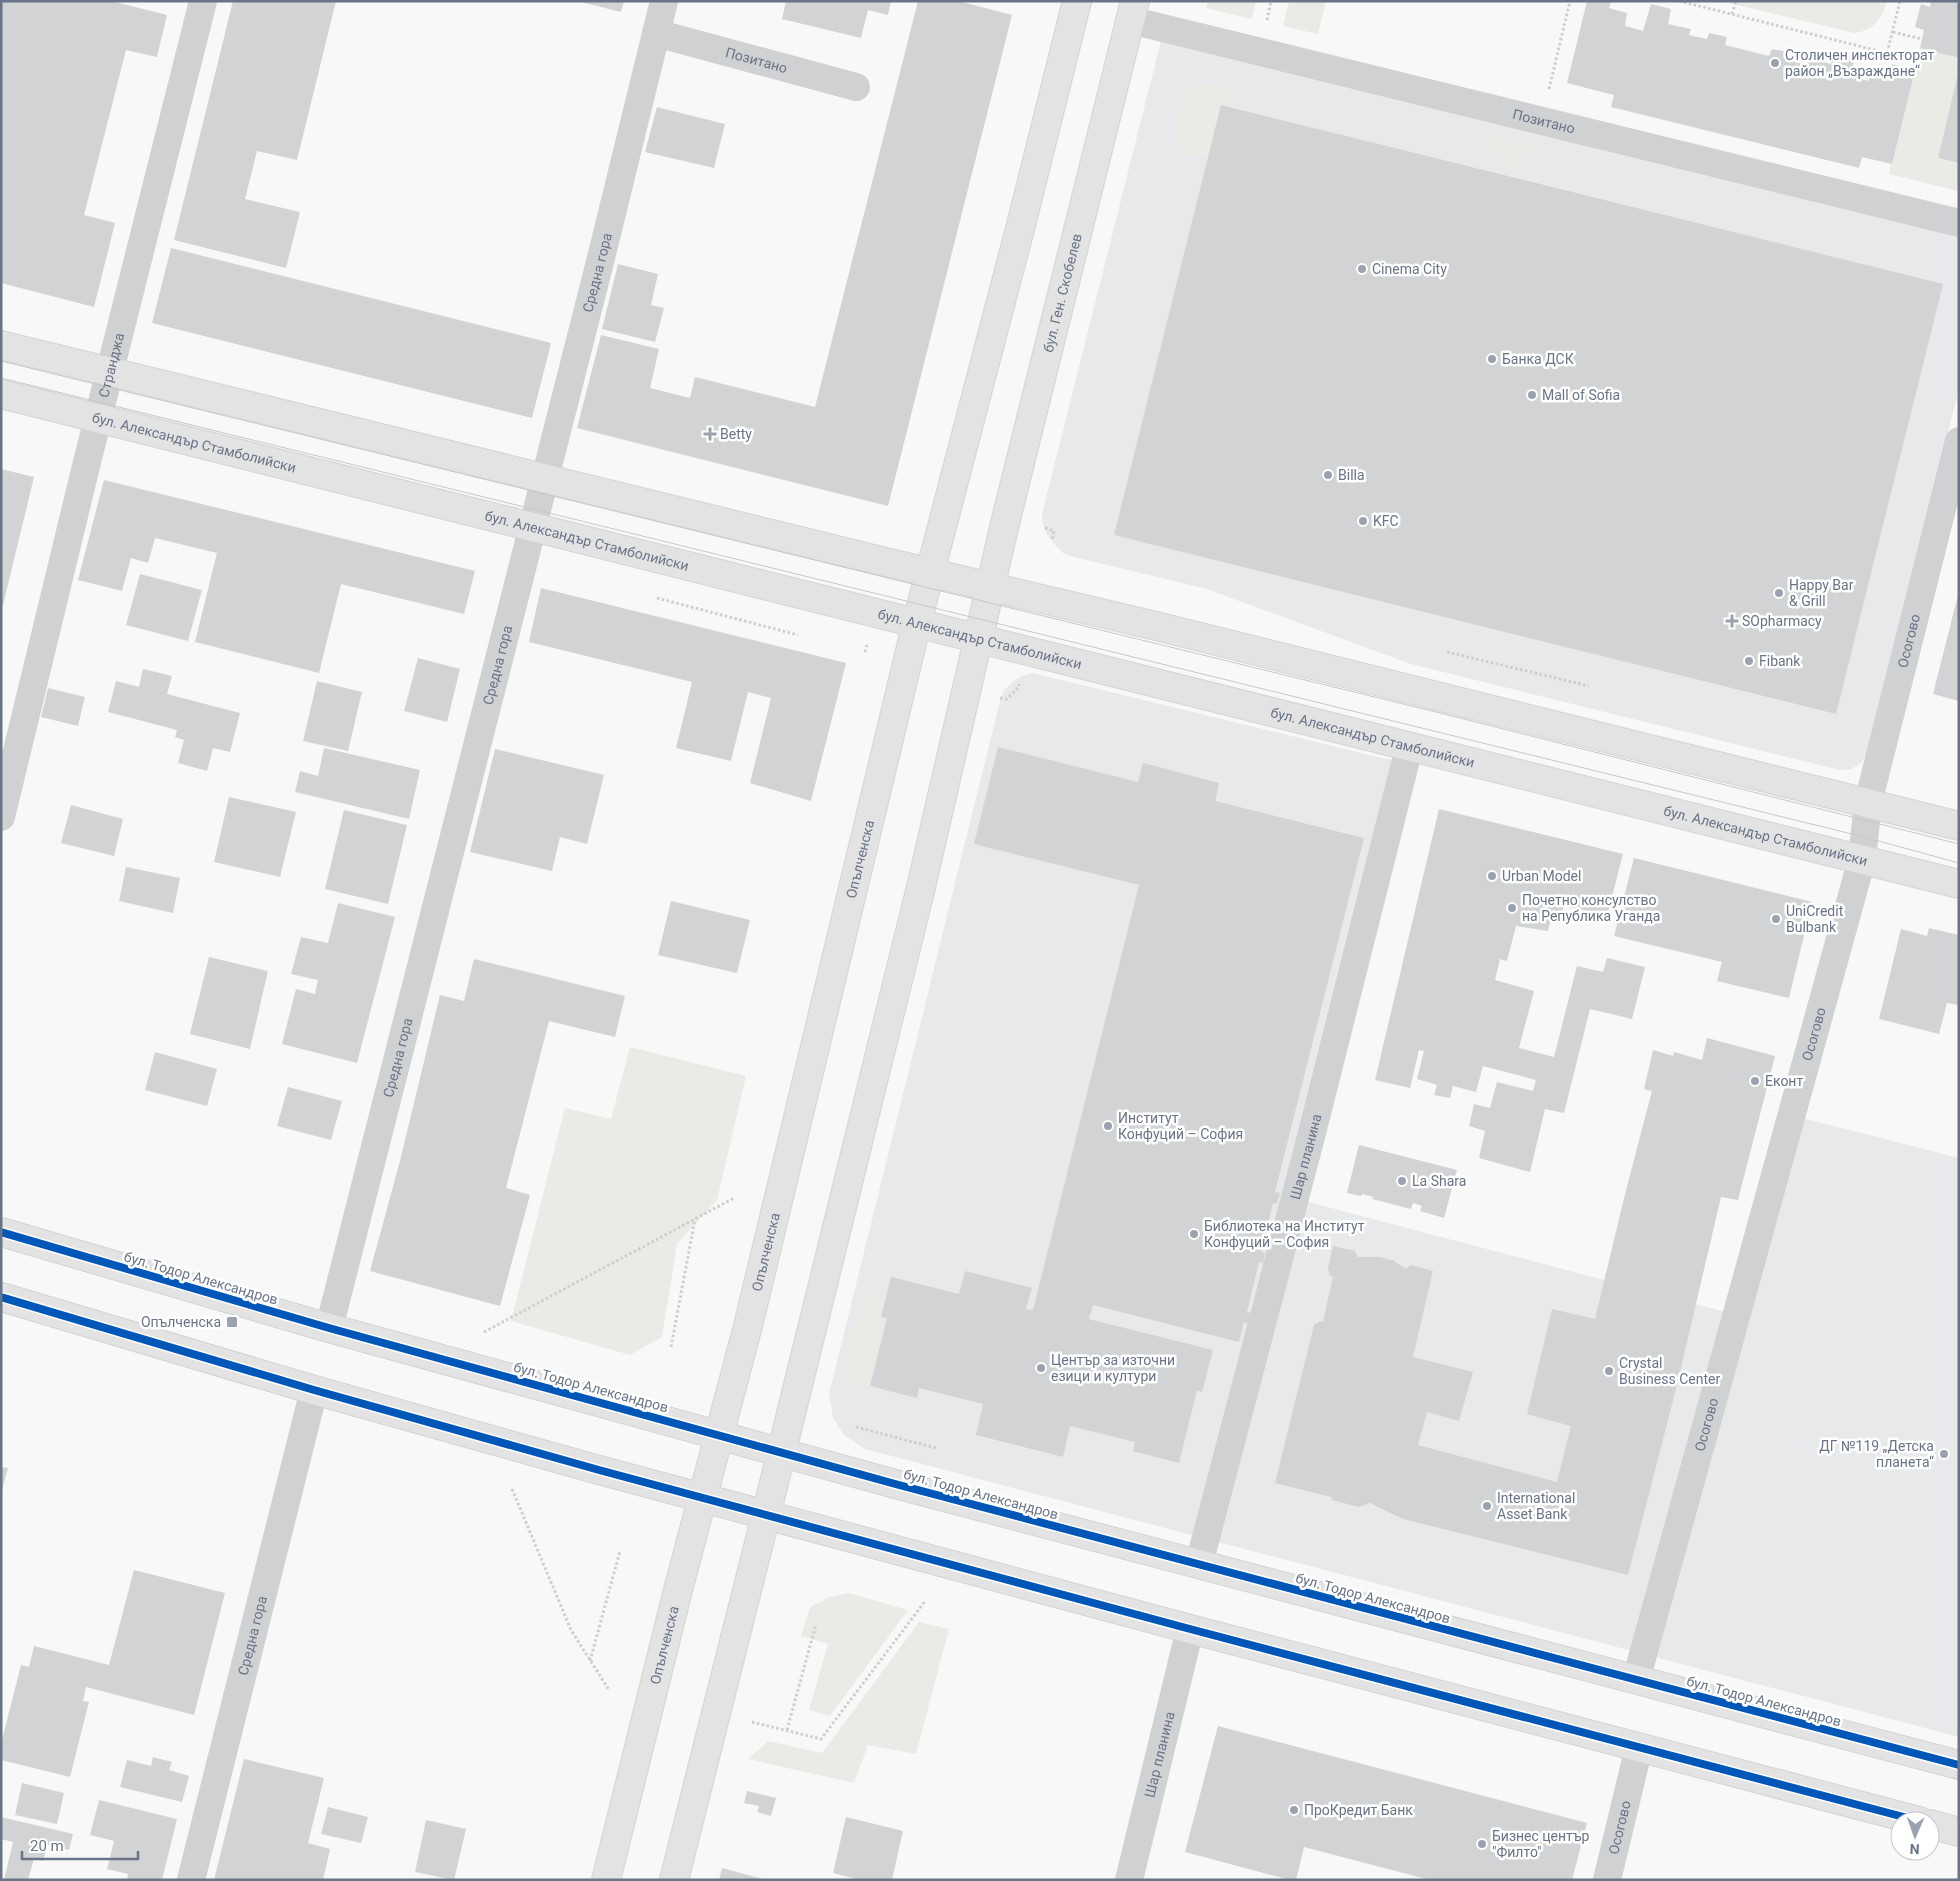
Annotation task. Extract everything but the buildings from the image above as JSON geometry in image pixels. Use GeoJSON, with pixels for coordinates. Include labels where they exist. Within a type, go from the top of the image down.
{"type":"FeatureCollection","features":[{"type":"Feature","properties":{"kind":"main road"},"geometry":{"type":"LineString","coordinates":[[930,572],[1021,225],[1076,1]]}},
{"type":"Feature","properties":{"kind":"main road","name":"бул. Ген. Скобелев"},"geometry":{"type":"LineString","coordinates":[[979,638],[1132,11]]}},
{"type":"Feature","properties":{"kind":"main road"},"geometry":{"type":"LineString","coordinates":[[1,345],[991,586],[1959,826]]}},
{"type":"Feature","properties":{"kind":"main road","name":"бул. Александър Стамболийски"},"geometry":{"type":"LineString","coordinates":[[1,394],[917,622],[1409,748],[1959,884]]}},
{"type":"Feature","properties":{"kind":"main road","name":"Опълченска"},"geometry":{"type":"LineString","coordinates":[[606,1880],[678,1590],[751,1316],[930,572]]}},
{"type":"Feature","properties":{"kind":"main road"},"geometry":{"type":"LineString","coordinates":[[674,1880],[916,906],[979,638]]}},
{"type":"Feature","properties":{"kind":"main road","name":"бул. Тодор Александров"},"geometry":{"type":"LineString","coordinates":[[1,1232],[329,1328],[781,1452],[1959,1764]]}},
{"type":"Feature","properties":{"kind":"main road"},"geometry":{"type":"LineString","coordinates":[[1,1297],[314,1390],[702,1498],[1890,1813]]}},
{"type":"Feature","properties":{"kind":"main road"},"geometry":{"type":"LineString","coordinates":[[1940,1827],[1959,1832]]}},
{"type":"Feature","properties":{"kind":"street","name":"Странджа"},"geometry":{"type":"LineString","coordinates":[[1,817],[98,418],[203,1]]}},
{"type":"Feature","properties":{"kind":"street","name":"Средна гора"},"geometry":{"type":"LineString","coordinates":[[329,1328],[602,254],[664,1]]}},
{"type":"Feature","properties":{"kind":"street","name":"Позитано"},"geometry":{"type":"LineString","coordinates":[[1132,11],[1232,46],[1959,223]]}},
{"type":"Feature","properties":{"kind":"street","name":"Позитано"},"geometry":{"type":"LineString","coordinates":[[656,34],[856,87]]}},
{"type":"Feature","properties":{"kind":"street","name":"Осогово"},"geometry":{"type":"LineString","coordinates":[[1636,1680],[1862,859],[1868,803],[1959,441]]}},
{"type":"Feature","properties":{"kind":"street","name":"Шар планина"},"geometry":{"type":"LineString","coordinates":[[1199,1564],[1312,1134],[1409,748]]}},
{"type":"Feature","properties":{"kind":"street","name":"Средна гора"},"geometry":{"type":"LineString","coordinates":[[191,1880],[314,1390]]}},
{"type":"Feature","properties":{"kind":"street","name":"Шар планина"},"geometry":{"type":"LineString","coordinates":[[1129,1880],[1190,1629]]}},
{"type":"Feature","properties":{"kind":"street","name":"Осогово"},"geometry":{"type":"LineString","coordinates":[[1607,1880],[1639,1747]]}},
{"type":"Feature","properties":{"kind":"path"},"geometry":{"type":"LineString","coordinates":[[1269,10],[1271,1]]}},
{"type":"Feature","properties":{"kind":"path"},"geometry":{"type":"LineString","coordinates":[[1550,84],[1570,1]]}},
{"type":"Feature","properties":{"kind":"path"},"geometry":{"type":"LineString","coordinates":[[1679,1],[1887,53],[1900,1]]}},
{"type":"Feature","properties":{"kind":"path"},"geometry":{"type":"LineString","coordinates":[[1732,14],[1736,1]]}},
{"type":"Feature","properties":{"kind":"path"},"geometry":{"type":"LineString","coordinates":[[1893,32],[1922,39]]}},
{"type":"Feature","properties":{"kind":"path"},"geometry":{"type":"LineString","coordinates":[[1045,528],[1054,531],[1052,541]]}},
{"type":"Feature","properties":{"kind":"path"},"geometry":{"type":"LineString","coordinates":[[657,598],[798,635]]}},
{"type":"Feature","properties":{"kind":"path"},"geometry":{"type":"LineString","coordinates":[[1447,652],[1589,686]]}},
{"type":"Feature","properties":{"kind":"path"},"geometry":{"type":"LineString","coordinates":[[1000,698],[1007,700],[1018,688]]}},
{"type":"Feature","properties":{"kind":"path"},"geometry":{"type":"LineString","coordinates":[[484,1332],[734,1198]]}},
{"type":"Feature","properties":{"kind":"path"},"geometry":{"type":"LineString","coordinates":[[671,1347],[694,1219]]}},
{"type":"Feature","properties":{"kind":"path"},"geometry":{"type":"LineString","coordinates":[[856,1427],[936,1448]]}},
{"type":"Feature","properties":{"kind":"path"},"geometry":{"type":"LineString","coordinates":[[512,1489],[571,1630],[609,1690]]}},
{"type":"Feature","properties":{"kind":"path"},"geometry":{"type":"LineString","coordinates":[[590,1661],[620,1551]]}},
{"type":"Feature","properties":{"kind":"path"},"geometry":{"type":"LineString","coordinates":[[752,1722],[821,1739],[926,1600]]}},
{"type":"Feature","properties":{"kind":"path"},"geometry":{"type":"LineString","coordinates":[[787,1730],[816,1624]]}},
{"type":"Feature","properties":{"kind":"shaded area"},"geometry":{"type":"Polygon","coordinates":[[[1208,1],[1256,1],[1252,19],[1206,8],[1208,1]]]}},
{"type":"Feature","properties":{"kind":"shaded area"},"geometry":{"type":"Polygon","coordinates":[[[1289,1],[1326,1],[1318,34],[1283,26],[1289,1]]]}},
{"type":"Feature","properties":{"kind":"shaded area"},"geometry":{"type":"Polygon","coordinates":[[[1721,1],[1887,1],[1876,23],[1866,30],[1854,33],[1721,1]]]}},
{"type":"Feature","properties":{"kind":"shaded area","name":"Mall of Sofia"},"geometry":{"type":"Polygon","coordinates":[[[1164,29],[1959,223],[1959,388],[1867,754],[1861,763],[1851,769],[1840,770],[1411,664],[1207,589],[1074,557],[1063,553],[1055,545],[1043,525],[1042,513],[1164,29]]]}},
{"type":"Feature","properties":{"kind":"shaded area"},"geometry":{"type":"Polygon","coordinates":[[[1920,48],[1959,58],[1959,71],[1938,158],[1959,163],[1958,191],[1889,174],[1920,48]]]}},
{"type":"Feature","properties":{"kind":"shaded area"},"geometry":{"type":"Polygon","coordinates":[[[1207,84],[1221,85],[1248,111],[1221,105],[1208,156],[1187,155],[1177,147],[1175,139],[1174,131],[1178,112],[1181,103],[1189,91],[1207,84]]]}},
{"type":"Feature","properties":{"kind":"shaded area"},"geometry":{"type":"Polygon","coordinates":[[[1483,134],[1547,148],[1547,150],[1534,150],[1524,155],[1519,165],[1519,178],[1514,177],[1483,134]]]}},
{"type":"Feature","properties":{"kind":"shaded area"},"geometry":{"type":"Polygon","coordinates":[[[1033,673],[1403,763],[1293,1198],[1730,1313],[1779,1112],[1959,1158],[1959,1737],[865,1449],[844,1435],[833,1418],[829,1394],[1000,701],[1004,690],[1012,682],[1022,676],[1033,673]]]}},
{"type":"Feature","properties":{"kind":"shaded area"},"geometry":{"type":"Polygon","coordinates":[[[630,1047],[746,1076],[717,1200],[677,1244],[662,1337],[630,1355],[511,1321],[565,1108],[611,1119],[630,1047]]]}},
{"type":"Feature","properties":{"kind":"shaded area"},"geometry":{"type":"Polygon","coordinates":[[[863,1290],[887,1296],[882,1316],[887,1318],[870,1386],[841,1380],[863,1290]]]}},
{"type":"Feature","properties":{"kind":"shaded area"},"geometry":{"type":"Polygon","coordinates":[[[849,1593],[908,1610],[830,1716],[809,1710],[828,1644],[801,1636],[810,1607],[830,1597],[849,1593]]]}},
{"type":"Feature","properties":{"kind":"shaded area"},"geometry":{"type":"Polygon","coordinates":[[[919,1622],[949,1629],[916,1754],[868,1745],[854,1783],[748,1759],[768,1741],[822,1753],[919,1622]]]}},
{"type":"Feature","properties":{"kind":"tram line"},"geometry":{"type":"LineString","coordinates":[[1,361],[1440,713],[1959,844]]}},
{"type":"Feature","properties":{"kind":"tram line"},"geometry":{"type":"LineString","coordinates":[[1,378],[1864,837],[1959,863]]}},
{"type":"Feature","properties":{"kind":"cycle path"},"geometry":{"type":"LineString","coordinates":[[1,1232],[329,1328],[899,1485],[1959,1765]]}},
{"type":"Feature","properties":{"kind":"cycle path"},"geometry":{"type":"LineString","coordinates":[[1,1297],[314,1390],[599,1470],[1190,1629],[1890,1813]]}},
{"type":"Feature","properties":{"kind":"place","name":"Столичен инспекторат район „Възраждане“"},"geometry":{"type":"Point","coordinates":[1775,63]}},
{"type":"Feature","properties":{"kind":"place","name":"Cinema City"},"geometry":{"type":"Point","coordinates":[1362,269]}},
{"type":"Feature","properties":{"kind":"place","name":"Банка ДСК"},"geometry":{"type":"Point","coordinates":[1492,359]}},
{"type":"Feature","properties":{"kind":"place","name":"Mall of Sofia"},"geometry":{"type":"Point","coordinates":[1532,395]}},
{"type":"Feature","properties":{"kind":"place","name":"Betty"},"geometry":{"type":"Point","coordinates":[710,434]}},
{"type":"Feature","properties":{"kind":"place","name":"Billa"},"geometry":{"type":"Point","coordinates":[1328,475]}},
{"type":"Feature","properties":{"kind":"place","name":"KFC"},"geometry":{"type":"Point","coordinates":[1363,521]}},
{"type":"Feature","properties":{"kind":"place","name":"Happy Bar & Grill"},"geometry":{"type":"Point","coordinates":[1779,593]}},
{"type":"Feature","properties":{"kind":"place","name":"SOpharmacy"},"geometry":{"type":"Point","coordinates":[1732,621]}},
{"type":"Feature","properties":{"kind":"place","name":"Fibank"},"geometry":{"type":"Point","coordinates":[1749,661]}},
{"type":"Feature","properties":{"kind":"place","name":"Urban Model"},"geometry":{"type":"Point","coordinates":[1492,876]}},
{"type":"Feature","properties":{"kind":"place","name":"Почетно консулство на Република Уганда"},"geometry":{"type":"Point","coordinates":[1512,908]}},
{"type":"Feature","properties":{"kind":"place","name":"UniCredit Bulbank"},"geometry":{"type":"Point","coordinates":[1776,919]}},
{"type":"Feature","properties":{"kind":"place","name":"Еконт"},"geometry":{"type":"Point","coordinates":[1755,1081]}},
{"type":"Feature","properties":{"kind":"place","name":"Институт Конфуций – София"},"geometry":{"type":"Point","coordinates":[1108,1126]}},
{"type":"Feature","properties":{"kind":"place","name":"La Shara"},"geometry":{"type":"Point","coordinates":[1402,1181]}},
{"type":"Feature","properties":{"kind":"place","name":"Библиотека на Институт Конфуций – София"},"geometry":{"type":"Point","coordinates":[1194,1234]}},
{"type":"Feature","properties":{"kind":"place","name":"Опълченска"},"geometry":{"type":"Point","coordinates":[232,1322]}},
{"type":"Feature","properties":{"kind":"place","name":"Център за източни езици и култури"},"geometry":{"type":"Point","coordinates":[1041,1368]}},
{"type":"Feature","properties":{"kind":"place","name":"Crystal Business Center"},"geometry":{"type":"Point","coordinates":[1609,1371]}},
{"type":"Feature","properties":{"kind":"place","name":"ДГ №119 „Детска планета“"},"geometry":{"type":"Point","coordinates":[1944,1454]}},
{"type":"Feature","properties":{"kind":"place","name":"International Asset Bank"},"geometry":{"type":"Point","coordinates":[1487,1506]}},
{"type":"Feature","properties":{"kind":"place","name":"ПроКредит Банк"},"geometry":{"type":"Point","coordinates":[1294,1810]}},
{"type":"Feature","properties":{"kind":"place","name":"Бизнес център \"Филто\""},"geometry":{"type":"Point","coordinates":[1482,1844]}}]}
